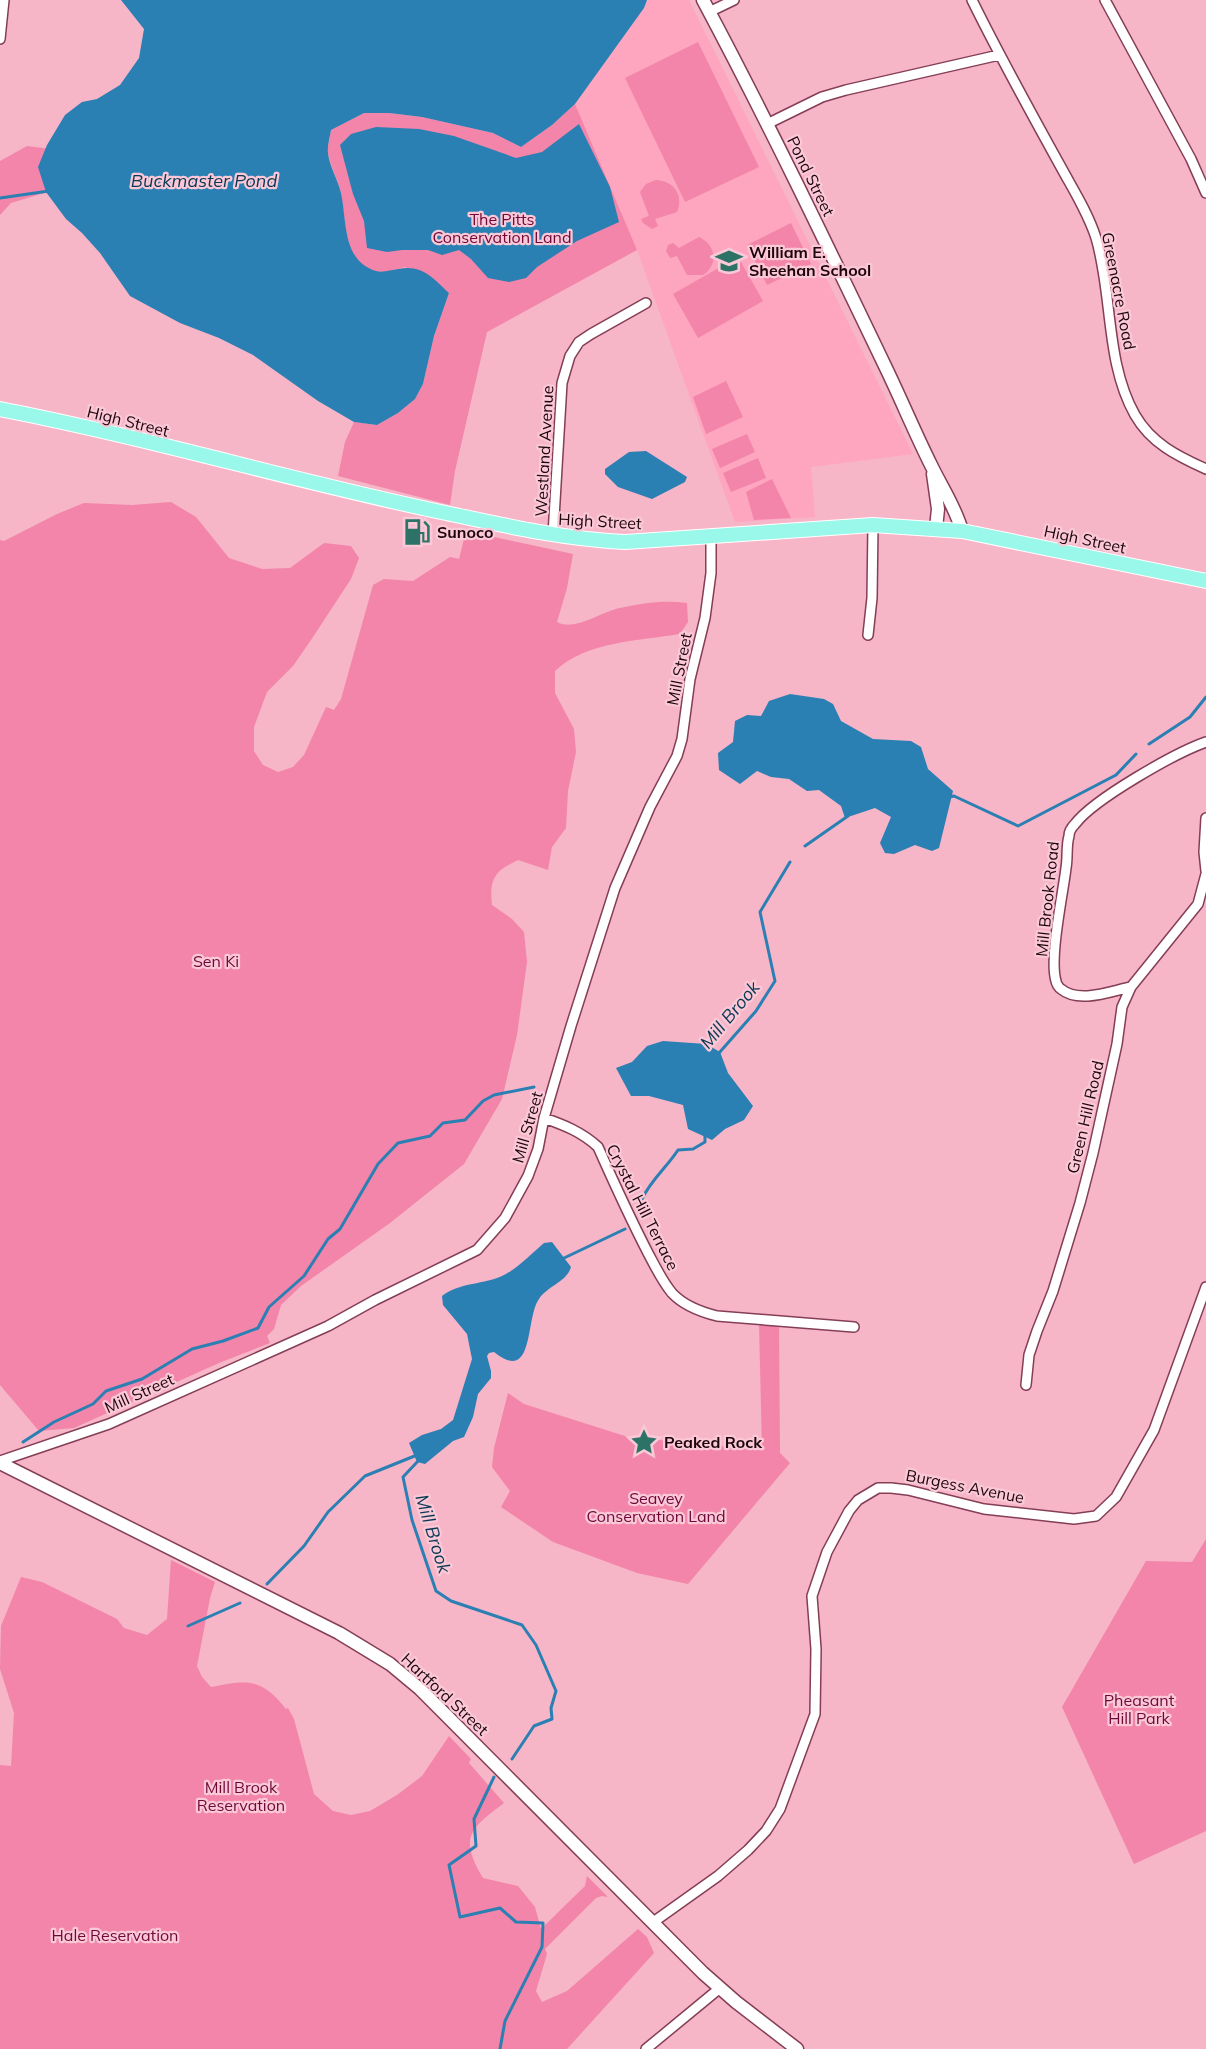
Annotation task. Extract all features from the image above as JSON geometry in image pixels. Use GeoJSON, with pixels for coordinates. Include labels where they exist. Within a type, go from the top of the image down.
{"type":"FeatureCollection","features":[{"type":"Feature","properties":{"kind":"main road","name":"High Street"},"geometry":{"type":"LineString","coordinates":[[0,409],[380,499],[553,535],[625,542],[873,525],[936,528],[962,531],[1206,581]]}},
{"type":"Feature","properties":{"kind":"street"},"geometry":{"type":"LineString","coordinates":[[0,39],[4,0]]}},
{"type":"Feature","properties":{"kind":"street","name":"Pond Street"},"geometry":{"type":"LineString","coordinates":[[703,0],[900,394],[932,467],[950,499],[962,531]]}},
{"type":"Feature","properties":{"kind":"street"},"geometry":{"type":"LineString","coordinates":[[709,12],[734,0]]}},
{"type":"Feature","properties":{"kind":"street","name":"Greenacre Road"},"geometry":{"type":"LineString","coordinates":[[972,0],[999,55],[1077,196],[1092,229],[1104,275],[1120,380],[1135,415],[1142,426],[1167,450],[1206,469]]}},
{"type":"Feature","properties":{"kind":"street"},"geometry":{"type":"LineString","coordinates":[[1105,0],[1171,120],[1206,193]]}},
{"type":"Feature","properties":{"kind":"street"},"geometry":{"type":"LineString","coordinates":[[766,124],[822,97],[838,92],[999,55]]}},
{"type":"Feature","properties":{"kind":"street","name":"Westland Avenue"},"geometry":{"type":"LineString","coordinates":[[553,535],[562,383],[570,356],[579,342],[646,303]]}},
{"type":"Feature","properties":{"kind":"street","name":"Pond Street"},"geometry":{"type":"LineString","coordinates":[[932,467],[938,510],[936,528]]}},
{"type":"Feature","properties":{"kind":"street"},"geometry":{"type":"LineString","coordinates":[[868,635],[872,598],[873,525]]}},
{"type":"Feature","properties":{"kind":"street","name":"Mill Street"},"geometry":{"type":"LineString","coordinates":[[0,1462],[109,1424],[328,1326],[375,1300],[477,1250],[505,1218],[528,1176],[538,1149],[544,1118],[571,1026],[615,888],[645,817],[677,756],[690,679],[705,618],[711,573],[711,537]]}},
{"type":"Feature","properties":{"kind":"street","name":"Mill Brook Road"},"geometry":{"type":"LineString","coordinates":[[1131,987],[1073,996],[1059,988],[1056,981],[1055,955],[1069,835],[1074,824],[1086,812],[1166,760],[1206,742]]}},
{"type":"Feature","properties":{"kind":"street","name":"Green Hill Road"},"geometry":{"type":"LineString","coordinates":[[1026,1385],[1029,1355],[1036,1330],[1053,1291],[1080,1203],[1117,1044],[1122,1007],[1131,987],[1197,904],[1206,873],[1204,852],[1206,818]]}},
{"type":"Feature","properties":{"kind":"street","name":"Crystal Hill Terrace"},"geometry":{"type":"LineString","coordinates":[[544,1118],[576,1131],[598,1147],[661,1277],[673,1294],[688,1305],[717,1317],[854,1327]]}},
{"type":"Feature","properties":{"kind":"street","name":"Burgess Avenue"},"geometry":{"type":"LineString","coordinates":[[652,1923],[718,1876],[748,1850],[766,1831],[780,1809],[815,1714],[816,1649],[812,1596],[827,1551],[849,1510],[858,1500],[878,1488],[891,1488],[984,1509],[1074,1519],[1096,1516],[1116,1497],[1154,1430],[1206,1287]]}},
{"type":"Feature","properties":{"kind":"street","name":"Hartford Street"},"geometry":{"type":"LineString","coordinates":[[0,1462],[339,1633],[390,1664],[420,1689],[652,1923],[720,1988],[797,2049]]}},
{"type":"Feature","properties":{"kind":"street"},"geometry":{"type":"LineString","coordinates":[[646,2049],[720,1988]]}},
{"type":"Feature","properties":{"kind":"shaded area","name":"William E. Sheehan School"},"geometry":{"type":"Polygon","coordinates":[[[647,0],[689,0],[913,454],[811,467],[815,517],[735,522],[637,250],[575,104],[644,8],[647,0]]]}},
{"type":"Feature","properties":{"kind":"green space"},"geometry":{"type":"Polygon","coordinates":[[[698,42],[759,167],[685,202],[625,78],[698,42]]]}},
{"type":"Feature","properties":{"kind":"green space","name":"The Pitts Conservation Land"},"geometry":{"type":"Polygon","coordinates":[[[575,104],[637,250],[487,332],[455,471],[450,505],[338,476],[345,442],[354,422],[377,425],[398,413],[415,399],[423,384],[434,336],[449,293],[405,267],[377,272],[366,268],[358,261],[348,240],[341,193],[328,153],[331,130],[364,113],[389,113],[422,117],[493,133],[521,147],[552,125],[575,104]]]}},
{"type":"Feature","properties":{"kind":"green space"},"geometry":{"type":"Polygon","coordinates":[[[27,146],[50,149],[54,190],[11,203],[0,215],[0,161],[27,146]]]}},
{"type":"Feature","properties":{"kind":"green space"},"geometry":{"type":"Polygon","coordinates":[[[656,180],[668,183],[676,190],[679,206],[677,212],[655,219],[658,226],[652,229],[641,219],[649,216],[640,192],[646,184],[656,180]]]}},
{"type":"Feature","properties":{"kind":"green space"},"geometry":{"type":"Polygon","coordinates":[[[791,223],[811,264],[767,285],[747,245],[791,223]]]}},
{"type":"Feature","properties":{"kind":"green space"},"geometry":{"type":"Polygon","coordinates":[[[699,237],[705,240],[712,250],[712,266],[703,275],[687,275],[677,256],[670,258],[666,251],[668,245],[673,243],[679,248],[699,237]]]}},
{"type":"Feature","properties":{"kind":"green space"},"geometry":{"type":"Polygon","coordinates":[[[738,257],[763,301],[698,338],[673,294],[738,257]]]}},
{"type":"Feature","properties":{"kind":"green space"},"geometry":{"type":"Polygon","coordinates":[[[726,381],[743,417],[706,434],[693,397],[726,381]]]}},
{"type":"Feature","properties":{"kind":"green space"},"geometry":{"type":"Polygon","coordinates":[[[747,434],[755,452],[720,468],[712,449],[747,434]]]}},
{"type":"Feature","properties":{"kind":"green space"},"geometry":{"type":"Polygon","coordinates":[[[758,458],[766,478],[731,492],[723,473],[758,458]]]}},
{"type":"Feature","properties":{"kind":"green space"},"geometry":{"type":"Polygon","coordinates":[[[772,479],[791,518],[754,520],[746,492],[772,479]]]}},
{"type":"Feature","properties":{"kind":"green space","name":"Sen Ki"},"geometry":{"type":"Polygon","coordinates":[[[171,502],[196,517],[229,558],[262,569],[290,568],[324,543],[351,546],[359,558],[351,579],[311,640],[293,666],[267,692],[254,727],[254,751],[263,765],[278,772],[293,767],[304,755],[326,707],[334,710],[341,699],[373,585],[384,579],[413,581],[450,557],[459,559],[466,531],[573,554],[567,588],[557,622],[580,623],[620,608],[645,603],[670,602],[687,603],[688,622],[680,634],[598,648],[568,661],[555,671],[555,693],[574,729],[576,752],[568,791],[566,828],[552,847],[548,870],[518,860],[499,872],[493,882],[492,905],[512,919],[524,932],[527,962],[517,1035],[502,1099],[464,1164],[390,1223],[301,1286],[281,1305],[274,1329],[267,1336],[270,1343],[219,1363],[74,1428],[39,1431],[0,1385],[0,540],[4,541],[84,503],[132,505],[171,502]]]}},
{"type":"Feature","properties":{"kind":"green space","name":"Seavey Conservation Land"},"geometry":{"type":"Polygon","coordinates":[[[779,1322],[780,1453],[790,1463],[688,1584],[637,1573],[553,1542],[501,1507],[510,1491],[492,1467],[494,1448],[508,1393],[524,1404],[628,1437],[762,1450],[759,1323],[779,1322]]]}},
{"type":"Feature","properties":{"kind":"green space","name":"Pheasant Hill Park"},"geometry":{"type":"Polygon","coordinates":[[[1206,1539],[1206,1831],[1134,1864],[1062,1707],[1146,1561],[1192,1562],[1206,1539]]]}},
{"type":"Feature","properties":{"kind":"green space"},"geometry":{"type":"Polygon","coordinates":[[[171,1560],[215,1582],[197,1666],[202,1677],[211,1687],[244,1682],[253,1683],[269,1691],[286,1709],[288,1708],[294,1719],[314,1794],[333,1811],[351,1815],[370,1811],[397,1795],[422,1776],[449,1736],[471,1759],[469,1763],[504,1803],[483,1820],[472,1834],[471,1852],[483,1878],[518,1886],[535,1907],[541,1929],[585,1886],[587,1876],[608,1897],[596,1898],[545,1949],[547,1954],[536,1991],[542,2002],[567,1991],[638,1929],[647,1937],[654,1953],[567,2049],[0,2049],[0,1765],[11,1766],[14,1713],[0,1669],[1,1626],[21,1577],[42,1582],[117,1619],[124,1628],[147,1635],[167,1619],[171,1560]]]}},
{"type":"Feature","properties":{"kind":"water","name":"Buckmaster Pond"},"geometry":{"type":"Polygon","coordinates":[[[121,0],[647,0],[644,8],[575,104],[552,125],[521,147],[493,133],[422,117],[389,113],[364,113],[331,130],[329,158],[341,193],[348,238],[357,258],[365,266],[378,272],[406,268],[420,270],[432,277],[449,293],[434,336],[423,384],[415,399],[398,413],[377,425],[354,422],[318,401],[253,355],[219,338],[180,323],[130,296],[100,253],[66,219],[46,192],[38,167],[47,145],[65,115],[82,102],[97,99],[120,85],[139,58],[144,29],[121,0]]]}},
{"type":"Feature","properties":{"kind":"water"},"geometry":{"type":"Polygon","coordinates":[[[579,124],[610,187],[619,222],[577,241],[537,267],[526,278],[509,282],[488,278],[471,259],[459,250],[442,255],[428,250],[387,252],[367,248],[364,221],[353,194],[340,145],[351,134],[376,127],[419,129],[454,136],[516,158],[542,152],[579,124]]]}},
{"type":"Feature","properties":{"kind":"water"},"geometry":{"type":"Polygon","coordinates":[[[646,451],[687,477],[685,482],[652,499],[618,487],[605,474],[605,469],[629,452],[646,451]]]}},
{"type":"Feature","properties":{"kind":"water"},"geometry":{"type":"Polygon","coordinates":[[[790,694],[824,699],[833,704],[841,721],[873,739],[911,741],[921,747],[928,769],[953,791],[939,848],[932,851],[915,845],[894,854],[885,853],[880,843],[891,817],[875,808],[845,818],[841,806],[819,790],[807,791],[789,779],[771,777],[757,771],[740,784],[719,770],[718,753],[733,742],[735,721],[747,715],[761,716],[769,701],[790,694]]]}},
{"type":"Feature","properties":{"kind":"water"},"geometry":{"type":"Polygon","coordinates":[[[663,1041],[706,1044],[720,1052],[728,1073],[753,1106],[744,1120],[725,1129],[712,1140],[688,1129],[683,1105],[649,1096],[631,1096],[616,1068],[632,1062],[647,1046],[663,1041]]]}},
{"type":"Feature","properties":{"kind":"water"},"geometry":{"type":"Polygon","coordinates":[[[552,1242],[571,1267],[561,1280],[539,1299],[523,1355],[516,1360],[507,1360],[494,1352],[489,1353],[487,1356],[491,1378],[478,1394],[473,1417],[464,1437],[453,1441],[425,1464],[417,1462],[409,1443],[422,1435],[441,1429],[453,1420],[472,1359],[467,1334],[443,1305],[442,1296],[456,1288],[504,1275],[544,1243],[552,1242]]]}},
{"type":"Feature","properties":{"kind":"waterway"},"geometry":{"type":"LineString","coordinates":[[0,198],[49,191]]}},
{"type":"Feature","properties":{"kind":"waterway","name":"Mill Brook"},"geometry":{"type":"LineString","coordinates":[[1149,744],[1190,717],[1206,697]]}},
{"type":"Feature","properties":{"kind":"waterway","name":"Mill Brook"},"geometry":{"type":"LineString","coordinates":[[949,797],[954,796],[1018,826],[1116,775],[1136,754]]}},
{"type":"Feature","properties":{"kind":"waterway","name":"Mill Brook"},"geometry":{"type":"LineString","coordinates":[[805,846],[848,816]]}},
{"type":"Feature","properties":{"kind":"waterway","name":"Mill Brook"},"geometry":{"type":"LineString","coordinates":[[719,1053],[756,1011],[775,981],[760,912],[790,862]]}},
{"type":"Feature","properties":{"kind":"waterway"},"geometry":{"type":"LineString","coordinates":[[23,1442],[54,1422],[93,1404],[106,1391],[142,1379],[192,1349],[258,1328],[269,1307],[304,1276],[328,1239],[340,1229],[378,1164],[398,1143],[430,1136],[443,1123],[465,1120],[483,1101],[494,1095],[534,1087]]}},
{"type":"Feature","properties":{"kind":"waterway","name":"Mill Brook"},"geometry":{"type":"LineString","coordinates":[[642,1199],[678,1150],[693,1149],[705,1142],[705,1134]]}},
{"type":"Feature","properties":{"kind":"waterway","name":"Mill Brook"},"geometry":{"type":"LineString","coordinates":[[562,1259],[625,1229]]}},
{"type":"Feature","properties":{"kind":"waterway"},"geometry":{"type":"LineString","coordinates":[[267,1584],[304,1546],[328,1512],[365,1476],[417,1455]]}},
{"type":"Feature","properties":{"kind":"waterway","name":"Mill Brook"},"geometry":{"type":"LineString","coordinates":[[419,1460],[403,1477],[412,1520],[436,1591],[451,1601],[522,1625],[536,1645],[556,1691],[551,1708],[552,1719],[534,1726],[512,1759]]}},
{"type":"Feature","properties":{"kind":"waterway"},"geometry":{"type":"LineString","coordinates":[[188,1626],[240,1603]]}},
{"type":"Feature","properties":{"kind":"waterway","name":"Mill Brook"},"geometry":{"type":"LineString","coordinates":[[494,1777],[474,1819],[476,1846],[449,1865],[460,1917],[500,1908],[516,1922],[543,1923],[542,1947],[505,2021],[500,2049]]}},
{"type":"Feature","properties":{"kind":"place","name":"William E. Sheehan School"},"geometry":{"type":"Point","coordinates":[729,261]}},
{"type":"Feature","properties":{"kind":"place","name":"Sunoco"},"geometry":{"type":"Point","coordinates":[417,532]}},
{"type":"Feature","properties":{"kind":"place","name":"Peaked Rock"},"geometry":{"type":"Point","coordinates":[644,1442]}},
{"type":"Feature","properties":{"kind":"park label","name":"Mill Brook Reservation"},"geometry":{"type":"Point","coordinates":[241,1796]}},
{"type":"Feature","properties":{"kind":"park label","name":"Hale Reservation"},"geometry":{"type":"Point","coordinates":[115,1935]}}]}
